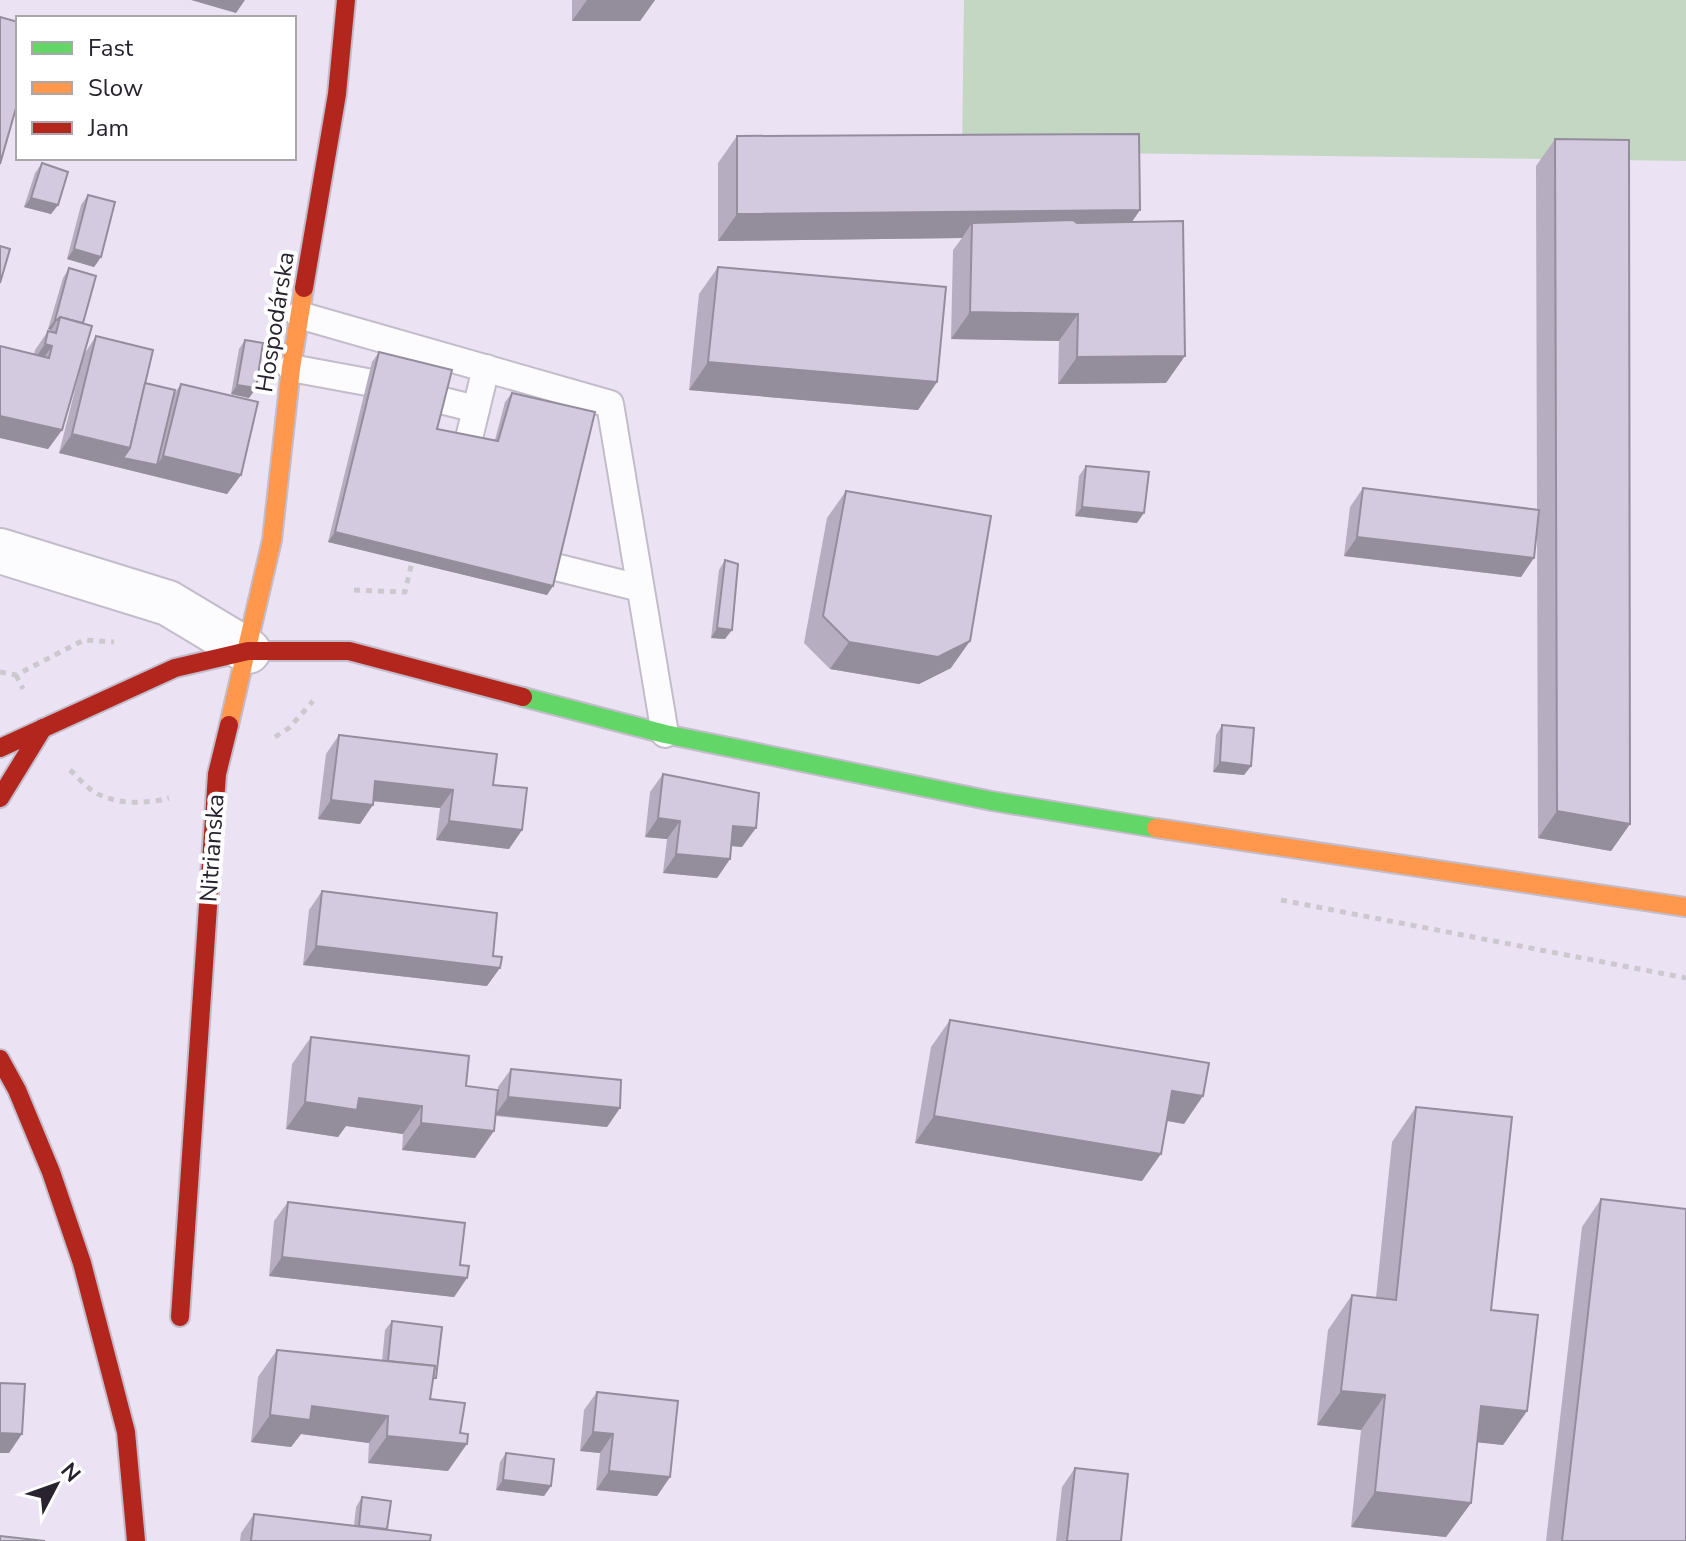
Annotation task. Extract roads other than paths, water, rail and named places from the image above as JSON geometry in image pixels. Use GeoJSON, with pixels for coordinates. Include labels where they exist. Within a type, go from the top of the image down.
{"type":"FeatureCollection","features":[{"type":"Feature","properties":{"kind":"street","name":"Hospodárska"},"geometry":{"type":"LineString","coordinates":[[248,651],[272,540],[291,368],[337,94],[346,0]]}},
{"type":"Feature","properties":{"kind":"street"},"geometry":{"type":"LineString","coordinates":[[0,551],[168,603],[248,651]]}},
{"type":"Feature","properties":{"kind":"street"},"geometry":{"type":"LineString","coordinates":[[0,748],[175,668],[248,651],[349,651],[665,734],[992,801],[1287,849],[1686,907]]}},
{"type":"Feature","properties":{"kind":"street","name":"Nitrianska"},"geometry":{"type":"LineString","coordinates":[[180,1317],[217,774],[248,651]]}},
{"type":"Feature","properties":{"kind":"street"},"geometry":{"type":"LineString","coordinates":[[14,724],[43,728]]}},
{"type":"Feature","properties":{"kind":"street"},"geometry":{"type":"LineString","coordinates":[[0,798],[43,728]]}},
{"type":"Feature","properties":{"kind":"street"},"geometry":{"type":"LineString","coordinates":[[0,1059],[17,1090],[51,1172],[82,1263],[126,1432],[136,1541]]}},
{"type":"Feature","properties":{"kind":"lane"},"geometry":{"type":"LineString","coordinates":[[299,315],[610,404],[665,734]]}},
{"type":"Feature","properties":{"kind":"lane"},"geometry":{"type":"LineString","coordinates":[[291,368],[367,382]]}},
{"type":"Feature","properties":{"kind":"lane"},"geometry":{"type":"LineString","coordinates":[[455,496],[486,368]]}},
{"type":"Feature","properties":{"kind":"lane"},"geometry":{"type":"LineString","coordinates":[[440,400],[476,409]]}},
{"type":"Feature","properties":{"kind":"lane"},"geometry":{"type":"LineString","coordinates":[[504,554],[640,588]]}}]}
